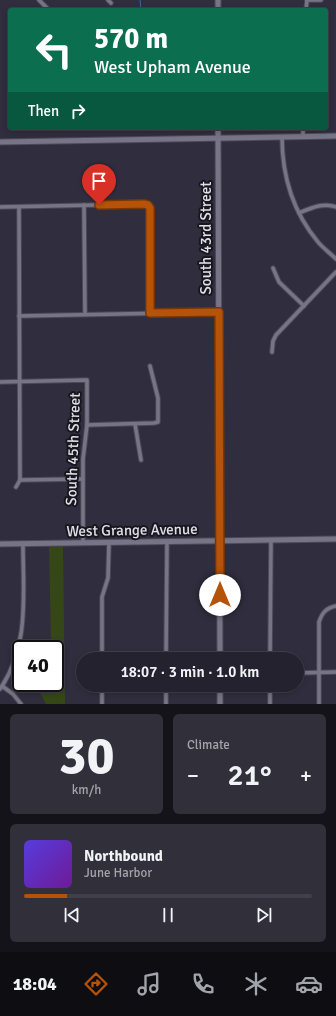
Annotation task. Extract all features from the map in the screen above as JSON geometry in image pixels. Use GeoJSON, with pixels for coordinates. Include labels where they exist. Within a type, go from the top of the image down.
{"type":"FeatureCollection","features":[{"type":"Feature","properties":{"kind":"street"},"geometry":{"type":"LineString","coordinates":[[39,0],[48,8]]}},
{"type":"Feature","properties":{"kind":"street"},"geometry":{"type":"LineString","coordinates":[[108,0],[111,3]]}},
{"type":"Feature","properties":{"kind":"street"},"geometry":{"type":"LineString","coordinates":[[307,0],[321,0]]}},
{"type":"Feature","properties":{"kind":"street","name":"South 43rd Street"},"geometry":{"type":"LineString","coordinates":[[218,130],[220,652]]}},
{"type":"Feature","properties":{"kind":"street"},"geometry":{"type":"LineString","coordinates":[[303,130],[303,137]]}},
{"type":"Feature","properties":{"kind":"street"},"geometry":{"type":"LineString","coordinates":[[0,142],[336,136]]}},
{"type":"Feature","properties":{"kind":"street"},"geometry":{"type":"LineString","coordinates":[[282,138],[284,171],[289,192],[305,224],[318,242],[336,259]]}},
{"type":"Feature","properties":{"kind":"street"},"geometry":{"type":"LineString","coordinates":[[84,205],[85,314]]}},
{"type":"Feature","properties":{"kind":"street"},"geometry":{"type":"LineString","coordinates":[[0,207],[148,205],[150,208],[150,313]]}},
{"type":"Feature","properties":{"kind":"street"},"geometry":{"type":"LineString","coordinates":[[299,213],[322,205],[331,205],[336,207]]}},
{"type":"Feature","properties":{"kind":"street"},"geometry":{"type":"LineString","coordinates":[[16,487],[20,480],[19,207]]}},
{"type":"Feature","properties":{"kind":"street"},"geometry":{"type":"LineString","coordinates":[[272,268],[278,282],[304,306]]}},
{"type":"Feature","properties":{"kind":"street"},"geometry":{"type":"LineString","coordinates":[[272,352],[273,341],[276,335],[336,272]]}},
{"type":"Feature","properties":{"kind":"street"},"geometry":{"type":"LineString","coordinates":[[19,316],[219,312]]}},
{"type":"Feature","properties":{"kind":"street"},"geometry":{"type":"LineString","coordinates":[[87,425],[158,422],[158,398],[150,366]]}},
{"type":"Feature","properties":{"kind":"street","name":"South 45th Street"},"geometry":{"type":"LineString","coordinates":[[20,381],[86,380],[87,425],[82,479],[83,543]]}},
{"type":"Feature","properties":{"kind":"street"},"geometry":{"type":"LineString","coordinates":[[0,382],[20,381]]}},
{"type":"Feature","properties":{"kind":"street"},"geometry":{"type":"LineString","coordinates":[[135,424],[142,460]]}},
{"type":"Feature","properties":{"kind":"street"},"geometry":{"type":"LineString","coordinates":[[20,480],[82,479]]}},
{"type":"Feature","properties":{"kind":"street","name":"West Grange Avenue"},"geometry":{"type":"LineString","coordinates":[[0,544],[336,539]]}},
{"type":"Feature","properties":{"kind":"street"},"geometry":{"type":"LineString","coordinates":[[270,652],[271,540]]}},
{"type":"Feature","properties":{"kind":"street"},"geometry":{"type":"LineString","coordinates":[[166,652],[167,542]]}},
{"type":"Feature","properties":{"kind":"street"},"geometry":{"type":"LineString","coordinates":[[102,652],[102,597],[108,578],[109,543]]}},
{"type":"Feature","properties":{"kind":"street"},"geometry":{"type":"LineString","coordinates":[[21,704],[13,694],[1,688],[19,649],[22,631],[24,608],[23,544]]}},
{"type":"Feature","properties":{"kind":"street"},"geometry":{"type":"LineString","coordinates":[[320,704],[319,622],[323,612],[330,607],[336,606]]}},
{"type":"Feature","properties":{"kind":"street"},"geometry":{"type":"LineString","coordinates":[[304,673],[336,672]]}},
{"type":"Feature","properties":{"kind":"street"},"geometry":{"type":"LineString","coordinates":[[102,692],[102,704]]}},
{"type":"Feature","properties":{"kind":"street"},"geometry":{"type":"LineString","coordinates":[[166,692],[166,704]]}},
{"type":"Feature","properties":{"kind":"street"},"geometry":{"type":"LineString","coordinates":[[220,692],[220,704]]}},
{"type":"Feature","properties":{"kind":"street"},"geometry":{"type":"LineString","coordinates":[[270,692],[270,704]]}},
{"type":"Feature","properties":{"kind":"green space"},"geometry":{"type":"Polygon","coordinates":[[[63,546],[65,704],[46,704],[40,692],[64,692],[64,640],[51,640],[49,547],[63,546]]]}},
{"type":"Feature","properties":{"kind":"waterway"},"geometry":{"type":"LineString","coordinates":[[140,0],[141,8]]}},
{"type":"Feature","properties":{"kind":"route"},"geometry":{"type":"LineString","coordinates":[[99,205],[144,204],[148,205],[150,208],[150,313],[219,312],[220,595]]}}]}
